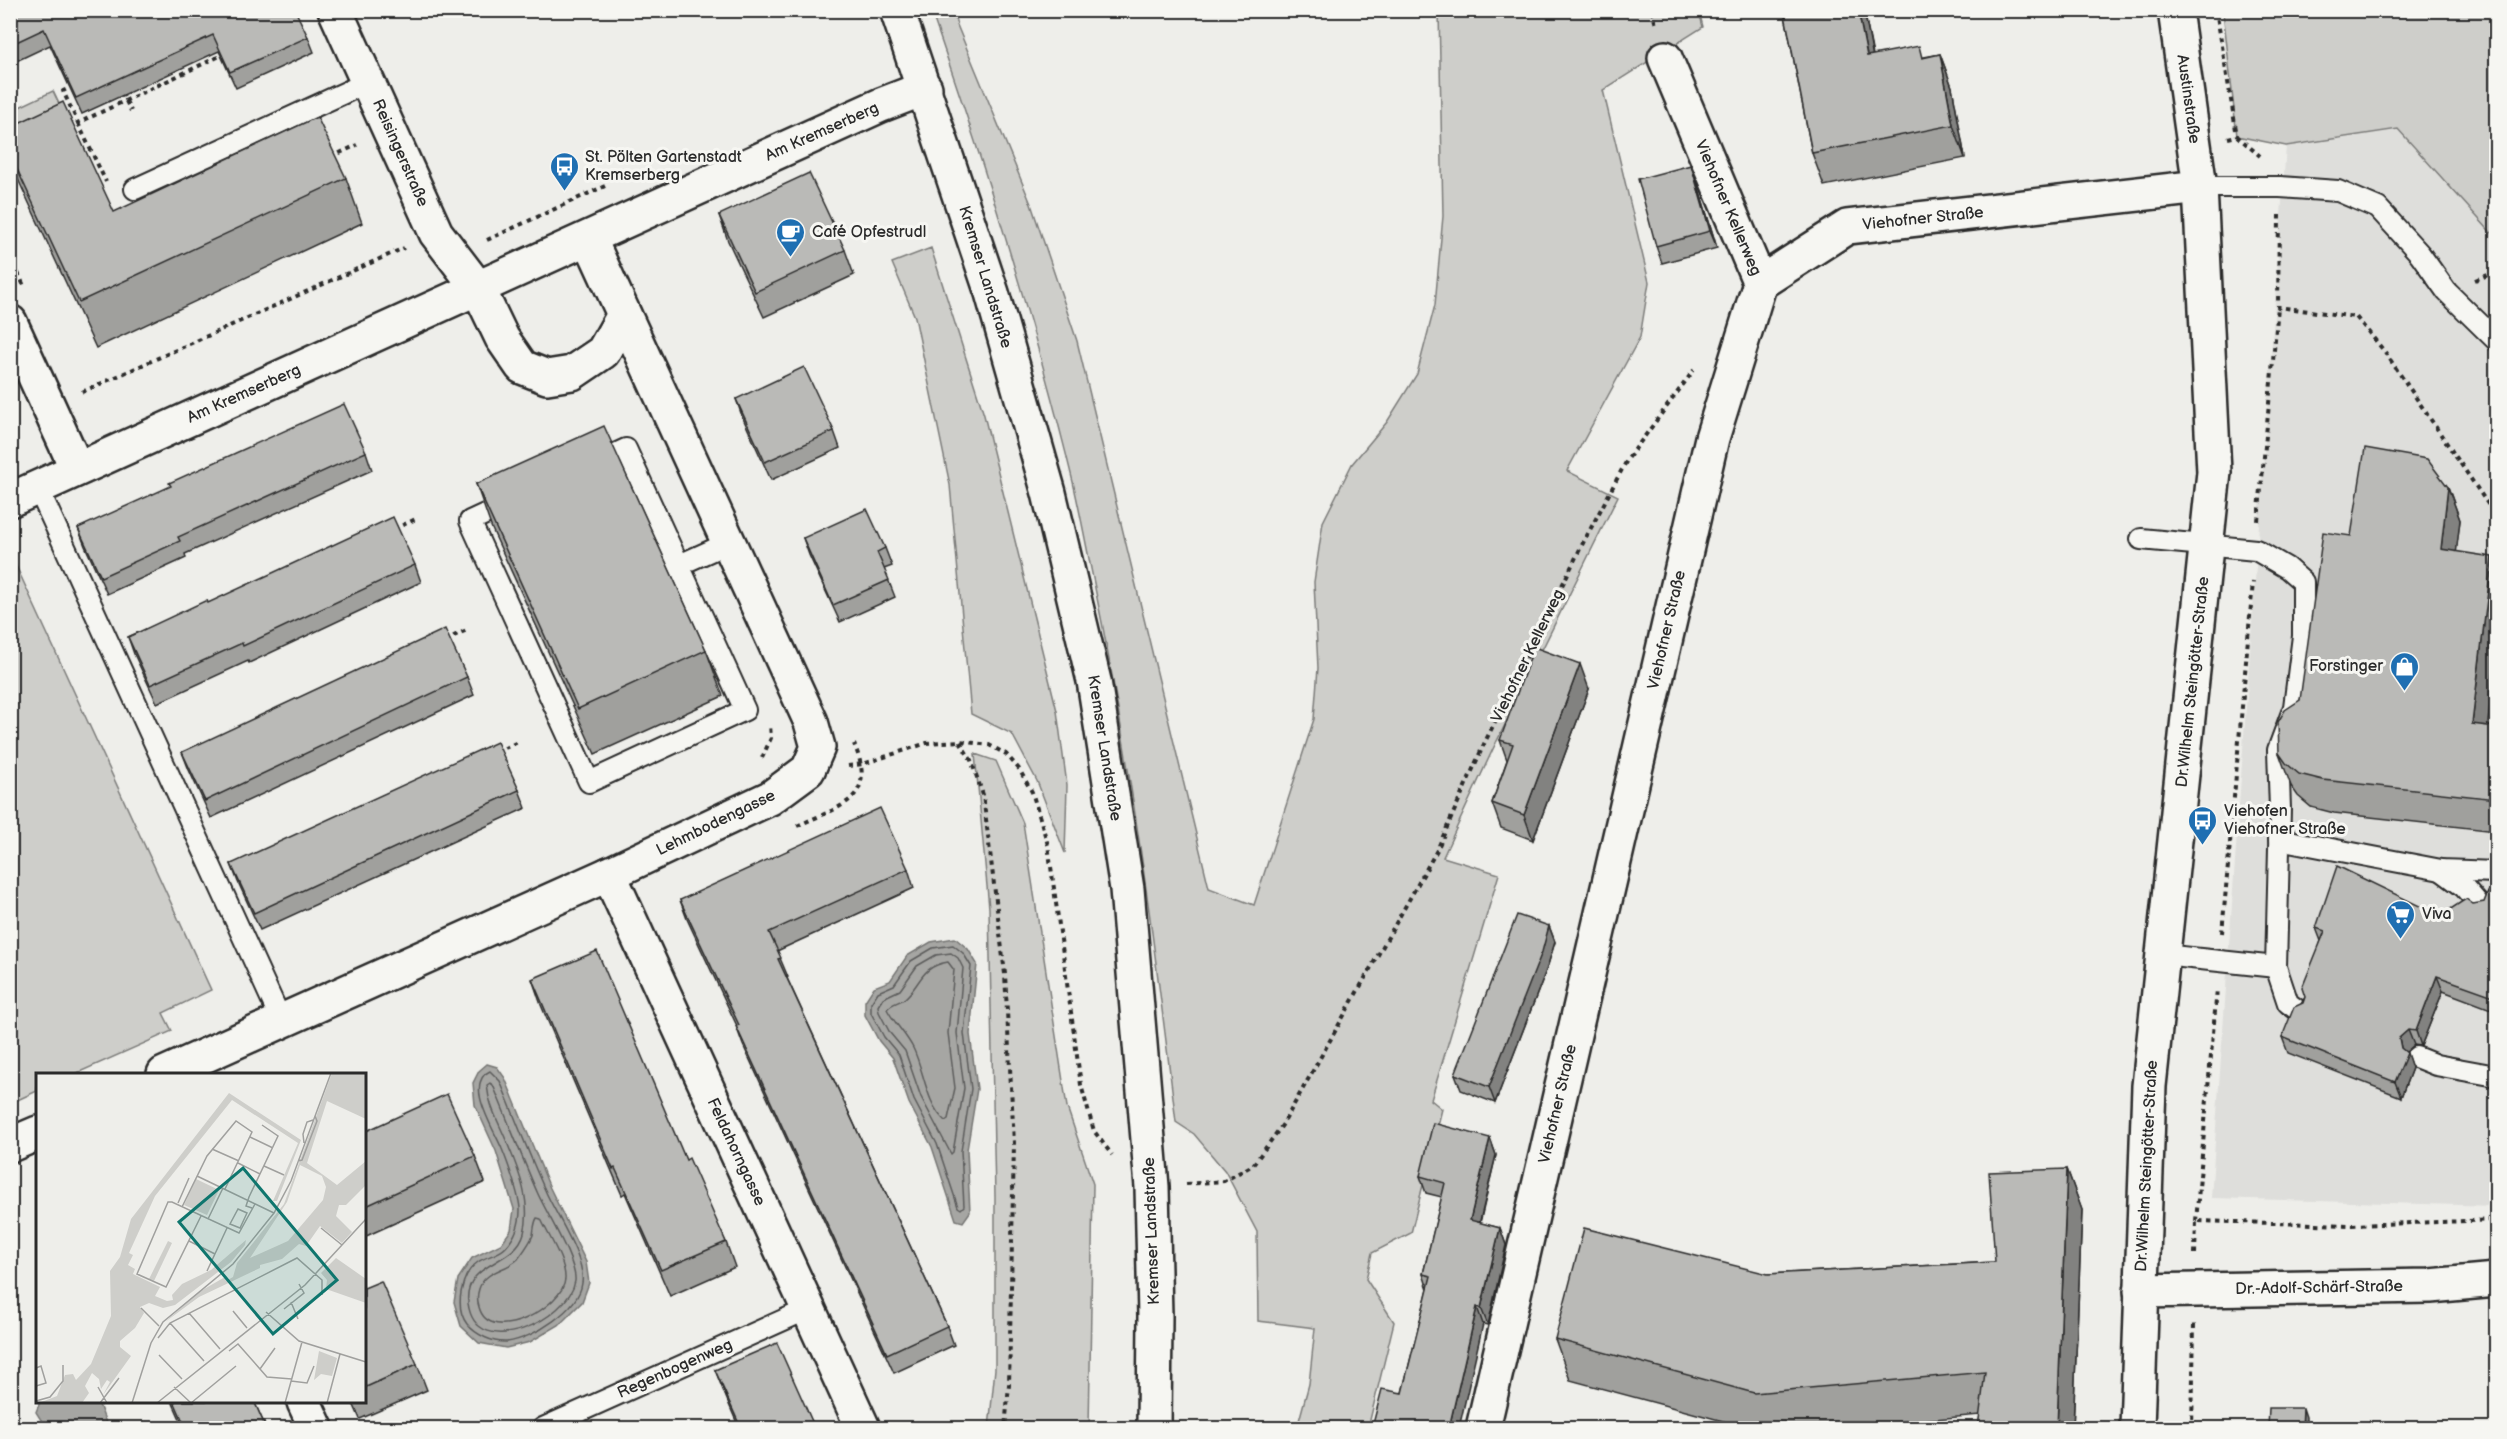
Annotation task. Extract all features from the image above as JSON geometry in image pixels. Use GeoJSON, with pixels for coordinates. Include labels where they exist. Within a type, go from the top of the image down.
{"type":"FeatureCollection","features":[{"type":"Feature","properties":{"kind":"street","name":"Reisingerstraße"},"geometry":{"type":"LineString","coordinates":[[336,10],[445,244],[478,288]]}},
{"type":"Feature","properties":{"kind":"street","name":"Kremser Landstraße"},"geometry":{"type":"LineString","coordinates":[[897,10],[992,293],[1048,493],[1094,681],[1127,889],[1152,1187],[1155,1316],[1154,1428]]}},
{"type":"Feature","properties":{"kind":"street","name":"Austinstraße"},"geometry":{"type":"LineString","coordinates":[[2175,10],[2200,187]]}},
{"type":"Feature","properties":{"kind":"street","name":"Viehofner Kellerweg"},"geometry":{"type":"LineString","coordinates":[[1665,58],[1760,283]]}},
{"type":"Feature","properties":{"kind":"street","name":"Am Kremserberg"},"geometry":{"type":"LineString","coordinates":[[24,494],[881,105],[925,88]]}},
{"type":"Feature","properties":{"kind":"street","name":"Viehofner Straße"},"geometry":{"type":"LineString","coordinates":[[1483,1428],[1712,438],[1760,283],[1847,227],[2200,187]]}},
{"type":"Feature","properties":{"kind":"street","name":"Dr.Wilhelm Steingötter-Straße"},"geometry":{"type":"LineString","coordinates":[[2137,1428],[2149,1086],[2214,472],[2200,187]]}},
{"type":"Feature","properties":{"kind":"street"},"geometry":{"type":"LineString","coordinates":[[589,238],[811,722],[818,747],[808,770]]}},
{"type":"Feature","properties":{"kind":"street"},"geometry":{"type":"LineString","coordinates":[[478,288],[502,338],[522,367],[547,377],[572,373],[603,352],[624,315]]}},
{"type":"Feature","properties":{"kind":"street"},"geometry":{"type":"LineString","coordinates":[[10,322],[77,469]]}},
{"type":"Feature","properties":{"kind":"street","name":"Lehmbodengasse"},"geometry":{"type":"LineString","coordinates":[[166,1073],[609,874],[770,798],[808,770]]}},
{"type":"Feature","properties":{"kind":"street","name":"Feldahorngasse"},"geometry":{"type":"LineString","coordinates":[[609,874],[863,1428]]}},
{"type":"Feature","properties":{"kind":"street"},"geometry":{"type":"LineString","coordinates":[[10,1145],[36,1133]]}},
{"type":"Feature","properties":{"kind":"street","name":"Dr.-Adolf-Schärf-Straße"},"geometry":{"type":"LineString","coordinates":[[2141,1291],[2430,1286],[2496,1280]]}},
{"type":"Feature","properties":{"kind":"street"},"geometry":{"type":"LineString","coordinates":[[305,1403],[316,1428]]}},
{"type":"Feature","properties":{"kind":"lane"},"geometry":{"type":"LineString","coordinates":[[135,189],[368,82]]}},
{"type":"Feature","properties":{"kind":"lane"},"geometry":{"type":"LineString","coordinates":[[2200,187],[2280,187],[2338,191],[2378,208],[2420,254],[2447,292],[2496,340]]}},
{"type":"Feature","properties":{"kind":"lane"},"geometry":{"type":"LineString","coordinates":[[626,449],[679,565],[745,710],[589,782],[470,521],[626,449]]}},
{"type":"Feature","properties":{"kind":"lane"},"geometry":{"type":"LineString","coordinates":[[24,494],[281,1020]]}},
{"type":"Feature","properties":{"kind":"lane"},"geometry":{"type":"LineString","coordinates":[[2141,539],[2256,550],[2287,568],[2303,582],[2303,636],[2294,707],[2278,750],[2279,839],[2276,967],[2288,1003],[2299,1011]]}},
{"type":"Feature","properties":{"kind":"lane"},"geometry":{"type":"LineString","coordinates":[[679,565],[728,543]]}},
{"type":"Feature","properties":{"kind":"lane"},"geometry":{"type":"LineString","coordinates":[[2279,839],[2441,870],[2496,872]]}},
{"type":"Feature","properties":{"kind":"lane"},"geometry":{"type":"LineString","coordinates":[[2441,870],[2464,887],[2482,908]]}},
{"type":"Feature","properties":{"kind":"lane"},"geometry":{"type":"LineString","coordinates":[[2163,955],[2276,967]]}},
{"type":"Feature","properties":{"kind":"lane"},"geometry":{"type":"LineString","coordinates":[[2416,1057],[2436,1065],[2496,1076]]}},
{"type":"Feature","properties":{"kind":"lane","name":"Regenbogenweg"},"geometry":{"type":"LineString","coordinates":[[543,1428],[808,1309]]}},
{"type":"Feature","properties":{"kind":"path"},"geometry":{"type":"LineString","coordinates":[[2196,1221],[2278,306],[2280,187],[2279,173],[2237,136],[2216,10]]}},
{"type":"Feature","properties":{"kind":"path"},"geometry":{"type":"LineString","coordinates":[[82,82],[63,91],[78,123],[226,53]]}},
{"type":"Feature","properties":{"kind":"path"},"geometry":{"type":"LineString","coordinates":[[121,90],[130,111]]}},
{"type":"Feature","properties":{"kind":"path"},"geometry":{"type":"LineString","coordinates":[[2196,146],[2237,136]]}},
{"type":"Feature","properties":{"kind":"path"},"geometry":{"type":"LineString","coordinates":[[49,408],[445,244],[605,186]]}},
{"type":"Feature","properties":{"kind":"path"},"geometry":{"type":"LineString","coordinates":[[2278,306],[2356,317],[2385,352],[2496,516]]}},
{"type":"Feature","properties":{"kind":"path","name":"Viehofner Kellerweg"},"geometry":{"type":"LineString","coordinates":[[1152,1187],[1224,1181],[1253,1165],[1283,1124],[1437,850],[1484,744],[1583,543],[1627,460],[1696,366]]}},
{"type":"Feature","properties":{"kind":"path"},"geometry":{"type":"LineString","coordinates":[[386,533],[418,518]]}},
{"type":"Feature","properties":{"kind":"path"},"geometry":{"type":"LineString","coordinates":[[437,644],[469,629]]}},
{"type":"Feature","properties":{"kind":"path"},"geometry":{"type":"LineString","coordinates":[[488,756],[520,741]]}},
{"type":"Feature","properties":{"kind":"path"},"geometry":{"type":"LineString","coordinates":[[960,741],[971,760],[983,795],[1005,974],[1014,1143],[1009,1385],[1005,1428]]}},
{"type":"Feature","properties":{"kind":"path"},"geometry":{"type":"LineString","coordinates":[[808,770],[863,764],[927,743],[960,741],[989,745],[1006,754],[1032,792],[1048,845],[1081,1085],[1094,1131],[1118,1163],[1152,1187]]}},
{"type":"Feature","properties":{"kind":"shaded area"},"geometry":{"type":"Polygon","coordinates":[[[931,11],[953,11],[1031,204],[1077,341],[1209,888],[1254,905],[1314,719],[1318,668],[1314,582],[1323,522],[1352,464],[1387,422],[1417,374],[1435,305],[1443,216],[1439,11],[1699,11],[1703,27],[1603,90],[1649,282],[1640,337],[1567,471],[1618,496],[1493,749],[1443,857],[1499,874],[1431,1100],[1442,1109],[1411,1233],[1372,1253],[1366,1279],[1394,1322],[1368,1428],[1297,1428],[1309,1384],[1315,1328],[1258,1321],[1257,1232],[1225,1171],[1194,1134],[1176,1122],[1130,784],[1107,650],[1076,495],[1042,363],[1008,245],[931,11]]]}},
{"type":"Feature","properties":{"kind":"shaded area"},"geometry":{"type":"Polygon","coordinates":[[[2223,11],[2496,11],[2496,238],[2398,129],[2286,146],[2237,136],[2223,11]]]}},
{"type":"Feature","properties":{"kind":"shaded area"},"geometry":{"type":"Polygon","coordinates":[[[53,91],[77,142],[11,174],[11,111],[53,91]]]}},
{"type":"Feature","properties":{"kind":"shaded area"},"geometry":{"type":"Polygon","coordinates":[[[2398,129],[2496,238],[2496,1206],[2211,1198],[2286,146],[2398,129]]]}},
{"type":"Feature","properties":{"kind":"shaded area"},"geometry":{"type":"Polygon","coordinates":[[[931,248],[984,415],[1057,711],[1067,785],[1065,853],[1037,781],[1012,734],[971,714],[950,485],[915,317],[892,263],[931,248]]]}},
{"type":"Feature","properties":{"kind":"shaded area"},"geometry":{"type":"Polygon","coordinates":[[[12,557],[211,990],[163,1013],[172,1031],[77,1073],[36,1073],[36,1091],[11,1103],[12,557]]]}},
{"type":"Feature","properties":{"kind":"shaded area"},"geometry":{"type":"Polygon","coordinates":[[[975,754],[996,761],[1023,823],[1067,1107],[1093,1184],[1089,1428],[989,1428],[995,1369],[995,1196],[989,908],[975,754]]]}},
{"type":"Feature","properties":{"kind":"water"},"geometry":{"type":"Polygon","coordinates":[[[955,938],[968,949],[977,964],[970,1034],[977,1089],[967,1150],[970,1212],[963,1222],[956,1220],[932,1147],[909,1103],[893,1058],[879,1041],[865,1015],[865,1001],[874,987],[890,981],[907,956],[931,942],[955,938]]]}},
{"type":"Feature","properties":{"kind":"water"},"geometry":{"type":"Polygon","coordinates":[[[487,1064],[497,1067],[505,1078],[550,1188],[586,1262],[589,1283],[582,1302],[559,1325],[530,1342],[506,1348],[479,1343],[461,1326],[454,1302],[458,1279],[472,1258],[501,1244],[511,1230],[514,1209],[496,1151],[475,1105],[473,1083],[479,1071],[487,1064]]]}},
{"type":"Feature","properties":{"kind":"water"},"geometry":{"type":"Polygon","coordinates":[[[40,1403],[98,1403],[108,1428],[46,1428],[36,1412],[40,1403]]]}},
{"type":"Feature","properties":{"kind":"building"},"geometry":{"type":"Polygon","coordinates":[[[10,10],[295,10],[308,37],[230,72],[213,35],[76,98],[44,29],[10,45],[10,10]]]}},
{"type":"Feature","properties":{"kind":"building"},"geometry":{"type":"Polygon","coordinates":[[[1784,10],[1858,10],[1867,56],[1919,46],[1922,58],[1940,54],[1953,125],[1812,153],[1784,10]]]}},
{"type":"Feature","properties":{"kind":"building"},"geometry":{"type":"Polygon","coordinates":[[[63,102],[114,212],[317,117],[346,178],[79,302],[10,154],[10,127],[63,102]]]}},
{"type":"Feature","properties":{"kind":"building"},"geometry":{"type":"Polygon","coordinates":[[[1691,165],[1710,231],[1656,246],[1638,179],[1691,165]]]}},
{"type":"Feature","properties":{"kind":"building","name":"Café Opfestrudl"},"geometry":{"type":"Polygon","coordinates":[[[809,173],[845,250],[755,292],[719,215],[809,173]]]}},
{"type":"Feature","properties":{"kind":"building"},"geometry":{"type":"Polygon","coordinates":[[[804,367],[834,431],[765,462],[736,399],[804,367]]]}},
{"type":"Feature","properties":{"kind":"building"},"geometry":{"type":"Polygon","coordinates":[[[344,404],[366,452],[178,537],[180,541],[101,577],[78,528],[171,486],[169,483],[344,404]]]}},
{"type":"Feature","properties":{"kind":"building"},"geometry":{"type":"Polygon","coordinates":[[[604,426],[706,650],[578,709],[476,484],[604,426]]]}},
{"type":"Feature","properties":{"kind":"building","name":"Forstinger"},"geometry":{"type":"Polygon","coordinates":[[[2365,448],[2427,459],[2448,487],[2441,549],[2492,557],[2472,724],[2496,727],[2496,799],[2323,780],[2299,774],[2286,763],[2279,753],[2278,722],[2285,710],[2300,700],[2323,532],[2351,536],[2365,448]]]}},
{"type":"Feature","properties":{"kind":"building"},"geometry":{"type":"Polygon","coordinates":[[[867,509],[885,548],[877,552],[889,580],[833,605],[803,538],[867,509]]]}},
{"type":"Feature","properties":{"kind":"building"},"geometry":{"type":"Polygon","coordinates":[[[393,517],[415,565],[243,646],[242,643],[150,685],[128,637],[207,600],[208,603],[393,517]]]}},
{"type":"Feature","properties":{"kind":"building"},"geometry":{"type":"Polygon","coordinates":[[[445,629],[467,677],[205,801],[182,752],[445,629]]]}},
{"type":"Feature","properties":{"kind":"building"},"geometry":{"type":"Polygon","coordinates":[[[1534,647],[1580,664],[1524,815],[1492,803],[1513,744],[1500,740],[1534,647]]]}},
{"type":"Feature","properties":{"kind":"building"},"geometry":{"type":"Polygon","coordinates":[[[497,742],[519,790],[254,913],[231,864],[497,742]]]}},
{"type":"Feature","properties":{"kind":"building"},"geometry":{"type":"Polygon","coordinates":[[[880,808],[908,869],[769,932],[781,958],[778,959],[947,1326],[887,1354],[736,1026],[739,1025],[680,900],[880,808]]]}},
{"type":"Feature","properties":{"kind":"building"},"geometry":{"type":"Polygon","coordinates":[[[2337,866],[2440,916],[2466,899],[2473,904],[2484,902],[2488,892],[2496,903],[2496,997],[2437,976],[2416,1031],[2408,1030],[2399,1038],[2401,1048],[2407,1053],[2395,1082],[2282,1037],[2294,1007],[2303,1003],[2305,997],[2302,988],[2325,931],[2316,928],[2337,866]]]}},
{"type":"Feature","properties":{"kind":"building"},"geometry":{"type":"Polygon","coordinates":[[[1517,915],[1549,926],[1542,952],[1489,1087],[1455,1074],[1517,915]]]}},
{"type":"Feature","properties":{"kind":"building"},"geometry":{"type":"Polygon","coordinates":[[[597,951],[686,1160],[689,1158],[726,1242],[661,1270],[615,1168],[613,1169],[532,979],[597,951]]]}},
{"type":"Feature","properties":{"kind":"building"},"geometry":{"type":"Polygon","coordinates":[[[447,1094],[475,1156],[366,1206],[366,1131],[447,1094]]]}},
{"type":"Feature","properties":{"kind":"building"},"geometry":{"type":"Polygon","coordinates":[[[1433,1123],[1490,1138],[1470,1220],[1500,1228],[1481,1308],[1477,1307],[1449,1428],[1372,1428],[1382,1389],[1402,1393],[1431,1276],[1423,1274],[1445,1183],[1420,1176],[1433,1123]]]}},
{"type":"Feature","properties":{"kind":"building"},"geometry":{"type":"Polygon","coordinates":[[[2067,1169],[2057,1428],[1978,1428],[1985,1372],[1754,1393],[1555,1339],[1584,1228],[1768,1274],[1995,1262],[1989,1172],[2067,1169]]]}},
{"type":"Feature","properties":{"kind":"building"},"geometry":{"type":"Polygon","coordinates":[[[381,1281],[417,1364],[366,1387],[366,1287],[381,1281]]]}},
{"type":"Feature","properties":{"kind":"building"},"geometry":{"type":"Polygon","coordinates":[[[777,1343],[815,1428],[741,1428],[715,1370],[777,1343]]]}},
{"type":"Feature","properties":{"kind":"building"},"geometry":{"type":"Polygon","coordinates":[[[175,1403],[255,1403],[266,1428],[186,1428],[175,1403]]]}},
{"type":"Feature","properties":{"kind":"building"},"geometry":{"type":"Polygon","coordinates":[[[2269,1408],[2303,1408],[2302,1428],[2268,1428],[2269,1408]]]}},
{"type":"Feature","properties":{"kind":"place","name":"St. Pölten Gartenstadt Kremserberg"},"geometry":{"type":"Point","coordinates":[564,192]}},
{"type":"Feature","properties":{"kind":"place","name":"Café Opfestrudl"},"geometry":{"type":"Point","coordinates":[791,258]}},
{"type":"Feature","properties":{"kind":"place","name":"Forstinger"},"geometry":{"type":"Point","coordinates":[2404,692]}},
{"type":"Feature","properties":{"kind":"place","name":"Viehofen Viehofner Straße"},"geometry":{"type":"Point","coordinates":[2203,846]}},
{"type":"Feature","properties":{"kind":"place","name":"Viva"},"geometry":{"type":"Point","coordinates":[2401,940]}}]}
